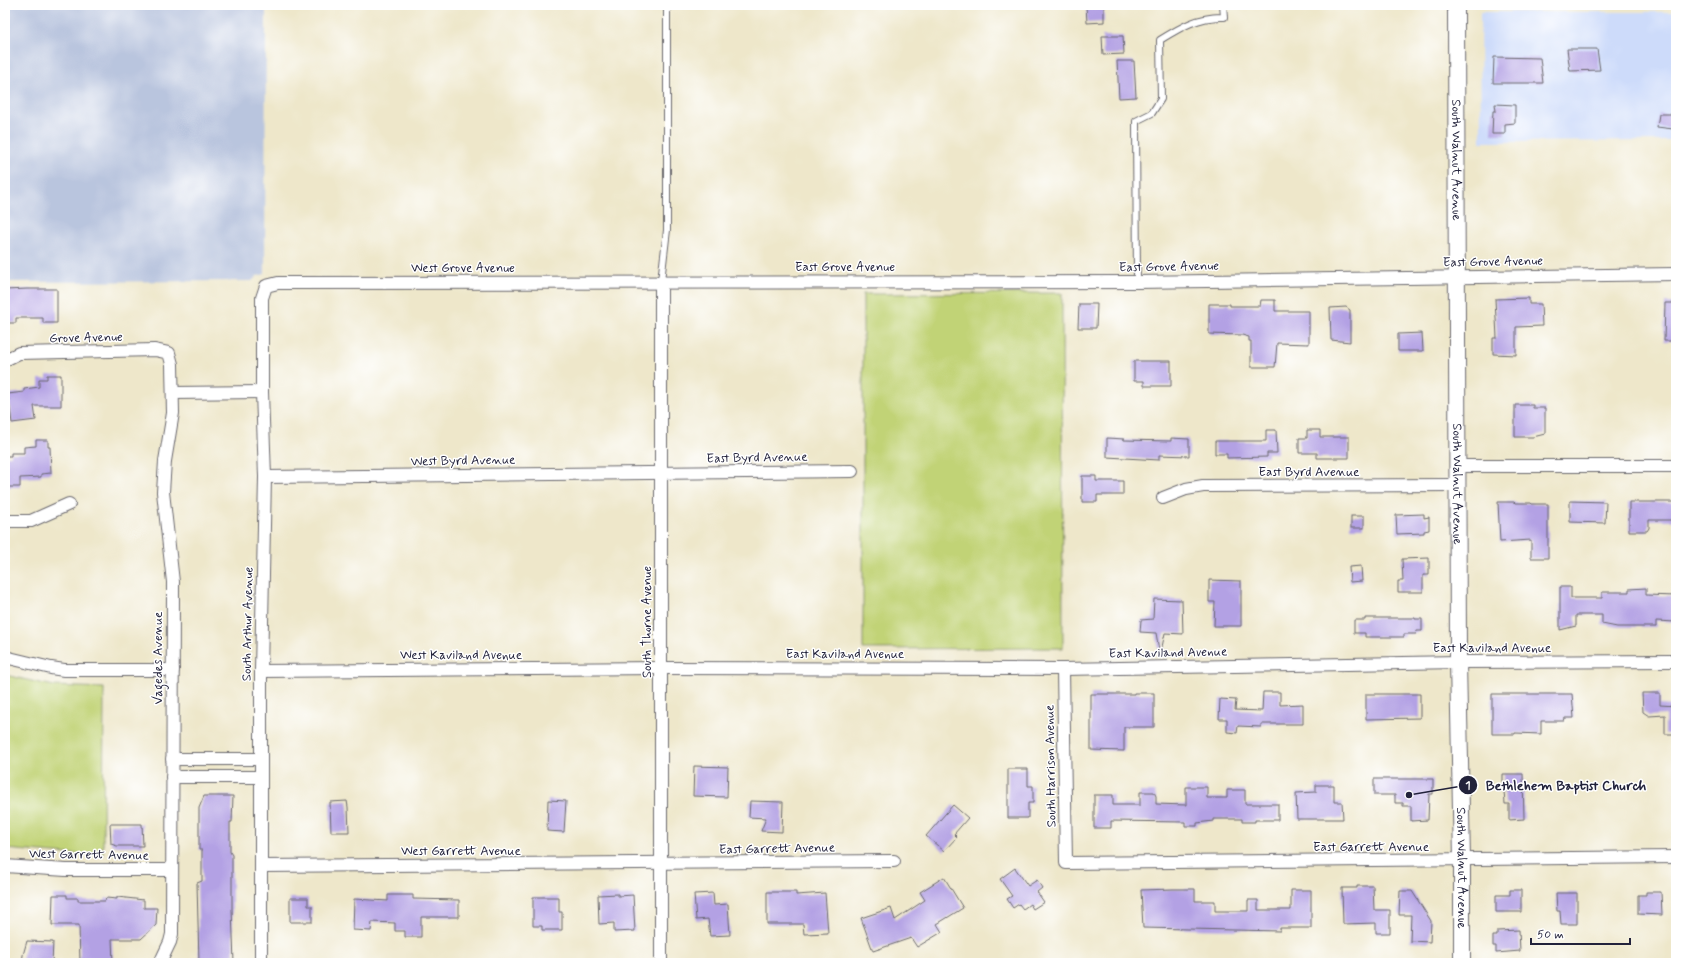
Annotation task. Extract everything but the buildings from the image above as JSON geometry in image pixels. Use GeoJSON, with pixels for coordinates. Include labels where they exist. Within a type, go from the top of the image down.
{"type":"FeatureCollection","features":[{"type":"Feature","properties":{"kind":"street","name":"South Walnut Avenue"},"geometry":{"type":"LineString","coordinates":[[1456,5],[1458,662],[1462,860],[1462,963]]}},
{"type":"Feature","properties":{"kind":"street","name":"East Grove Avenue"},"geometry":{"type":"LineString","coordinates":[[661,281],[1138,282],[1457,276],[1676,274]]}},
{"type":"Feature","properties":{"kind":"street","name":"West Grove Avenue"},"geometry":{"type":"LineString","coordinates":[[266,286],[278,283],[661,281]]}},
{"type":"Feature","properties":{"kind":"street","name":"South Thorne Avenue"},"geometry":{"type":"LineString","coordinates":[[661,281],[661,963]]}},
{"type":"Feature","properties":{"kind":"street","name":"South Arthur Avenue"},"geometry":{"type":"LineString","coordinates":[[261,963],[261,670],[265,477],[262,392],[262,298],[266,286]]}},
{"type":"Feature","properties":{"kind":"street","name":"Grove Avenue"},"geometry":{"type":"LineString","coordinates":[[5,360],[19,353],[155,350],[169,353]]}},
{"type":"Feature","properties":{"kind":"street","name":"Vagedes Avenue"},"geometry":{"type":"LineString","coordinates":[[160,963],[170,942],[172,934],[172,568],[163,492],[165,460],[173,413],[172,364],[169,353]]}},
{"type":"Feature","properties":{"kind":"street"},"geometry":{"type":"LineString","coordinates":[[172,393],[262,392]]}},
{"type":"Feature","properties":{"kind":"street"},"geometry":{"type":"LineString","coordinates":[[1458,466],[1676,466]]}},
{"type":"Feature","properties":{"kind":"street","name":"East Byrd Avenue"},"geometry":{"type":"LineString","coordinates":[[661,473],[852,471]]}},
{"type":"Feature","properties":{"kind":"street","name":"West Byrd Avenue"},"geometry":{"type":"LineString","coordinates":[[265,477],[661,473]]}},
{"type":"Feature","properties":{"kind":"street","name":"East Byrd Avenue"},"geometry":{"type":"LineString","coordinates":[[1163,498],[1186,489],[1203,486],[1458,485]]}},
{"type":"Feature","properties":{"kind":"street"},"geometry":{"type":"LineString","coordinates":[[5,520],[31,521],[69,504]]}},
{"type":"Feature","properties":{"kind":"street"},"geometry":{"type":"LineString","coordinates":[[5,657],[64,670],[172,670]]}},
{"type":"Feature","properties":{"kind":"street","name":"East Kaviland Avenue"},"geometry":{"type":"LineString","coordinates":[[661,668],[1063,669],[1458,662],[1676,661]]}},
{"type":"Feature","properties":{"kind":"street","name":"West Kaviland Avenue"},"geometry":{"type":"LineString","coordinates":[[261,670],[661,668]]}},
{"type":"Feature","properties":{"kind":"street","name":"South Harrison Avenue"},"geometry":{"type":"LineString","coordinates":[[1063,669],[1066,863]]}},
{"type":"Feature","properties":{"kind":"street"},"geometry":{"type":"LineString","coordinates":[[172,759],[261,759]]}},
{"type":"Feature","properties":{"kind":"street"},"geometry":{"type":"LineString","coordinates":[[172,777],[261,777]]}},
{"type":"Feature","properties":{"kind":"street","name":"East Garrett Avenue"},"geometry":{"type":"LineString","coordinates":[[1066,863],[1676,858]]}},
{"type":"Feature","properties":{"kind":"street","name":"East Garrett Avenue"},"geometry":{"type":"LineString","coordinates":[[661,864],[894,861]]}},
{"type":"Feature","properties":{"kind":"street","name":"West Garrett Avenue"},"geometry":{"type":"LineString","coordinates":[[261,866],[661,864]]}},
{"type":"Feature","properties":{"kind":"street","name":"West Garrett Avenue"},"geometry":{"type":"LineString","coordinates":[[5,866],[66,870],[172,870]]}},
{"type":"Feature","properties":{"kind":"lane"},"geometry":{"type":"LineString","coordinates":[[661,281],[667,230],[667,5]]}},
{"type":"Feature","properties":{"kind":"lane"},"geometry":{"type":"LineString","coordinates":[[1138,282],[1136,121],[1152,113],[1161,99],[1160,40],[1183,25],[1212,17],[1224,17],[1223,5]]}},
{"type":"Feature","properties":{"kind":"shaded area"},"geometry":{"type":"Polygon","coordinates":[[[5,5],[266,5],[265,274],[257,276],[252,281],[5,282],[5,5]]]}},
{"type":"Feature","properties":{"kind":"shaded area"},"geometry":{"type":"Polygon","coordinates":[[[1480,12],[1676,12],[1676,141],[1481,142],[1480,12]]]}},
{"type":"Feature","properties":{"kind":"green space"},"geometry":{"type":"Polygon","coordinates":[[[1062,293],[1063,648],[863,649],[863,294],[1062,293]]]}},
{"type":"Feature","properties":{"kind":"green space"},"geometry":{"type":"Polygon","coordinates":[[[5,675],[54,686],[104,688],[103,854],[67,854],[5,849],[5,675]]]}},
{"type":"Feature","properties":{"kind":"place","name":"Bethlehem Baptist Church"},"geometry":{"type":"Point","coordinates":[1409,795]}}]}
